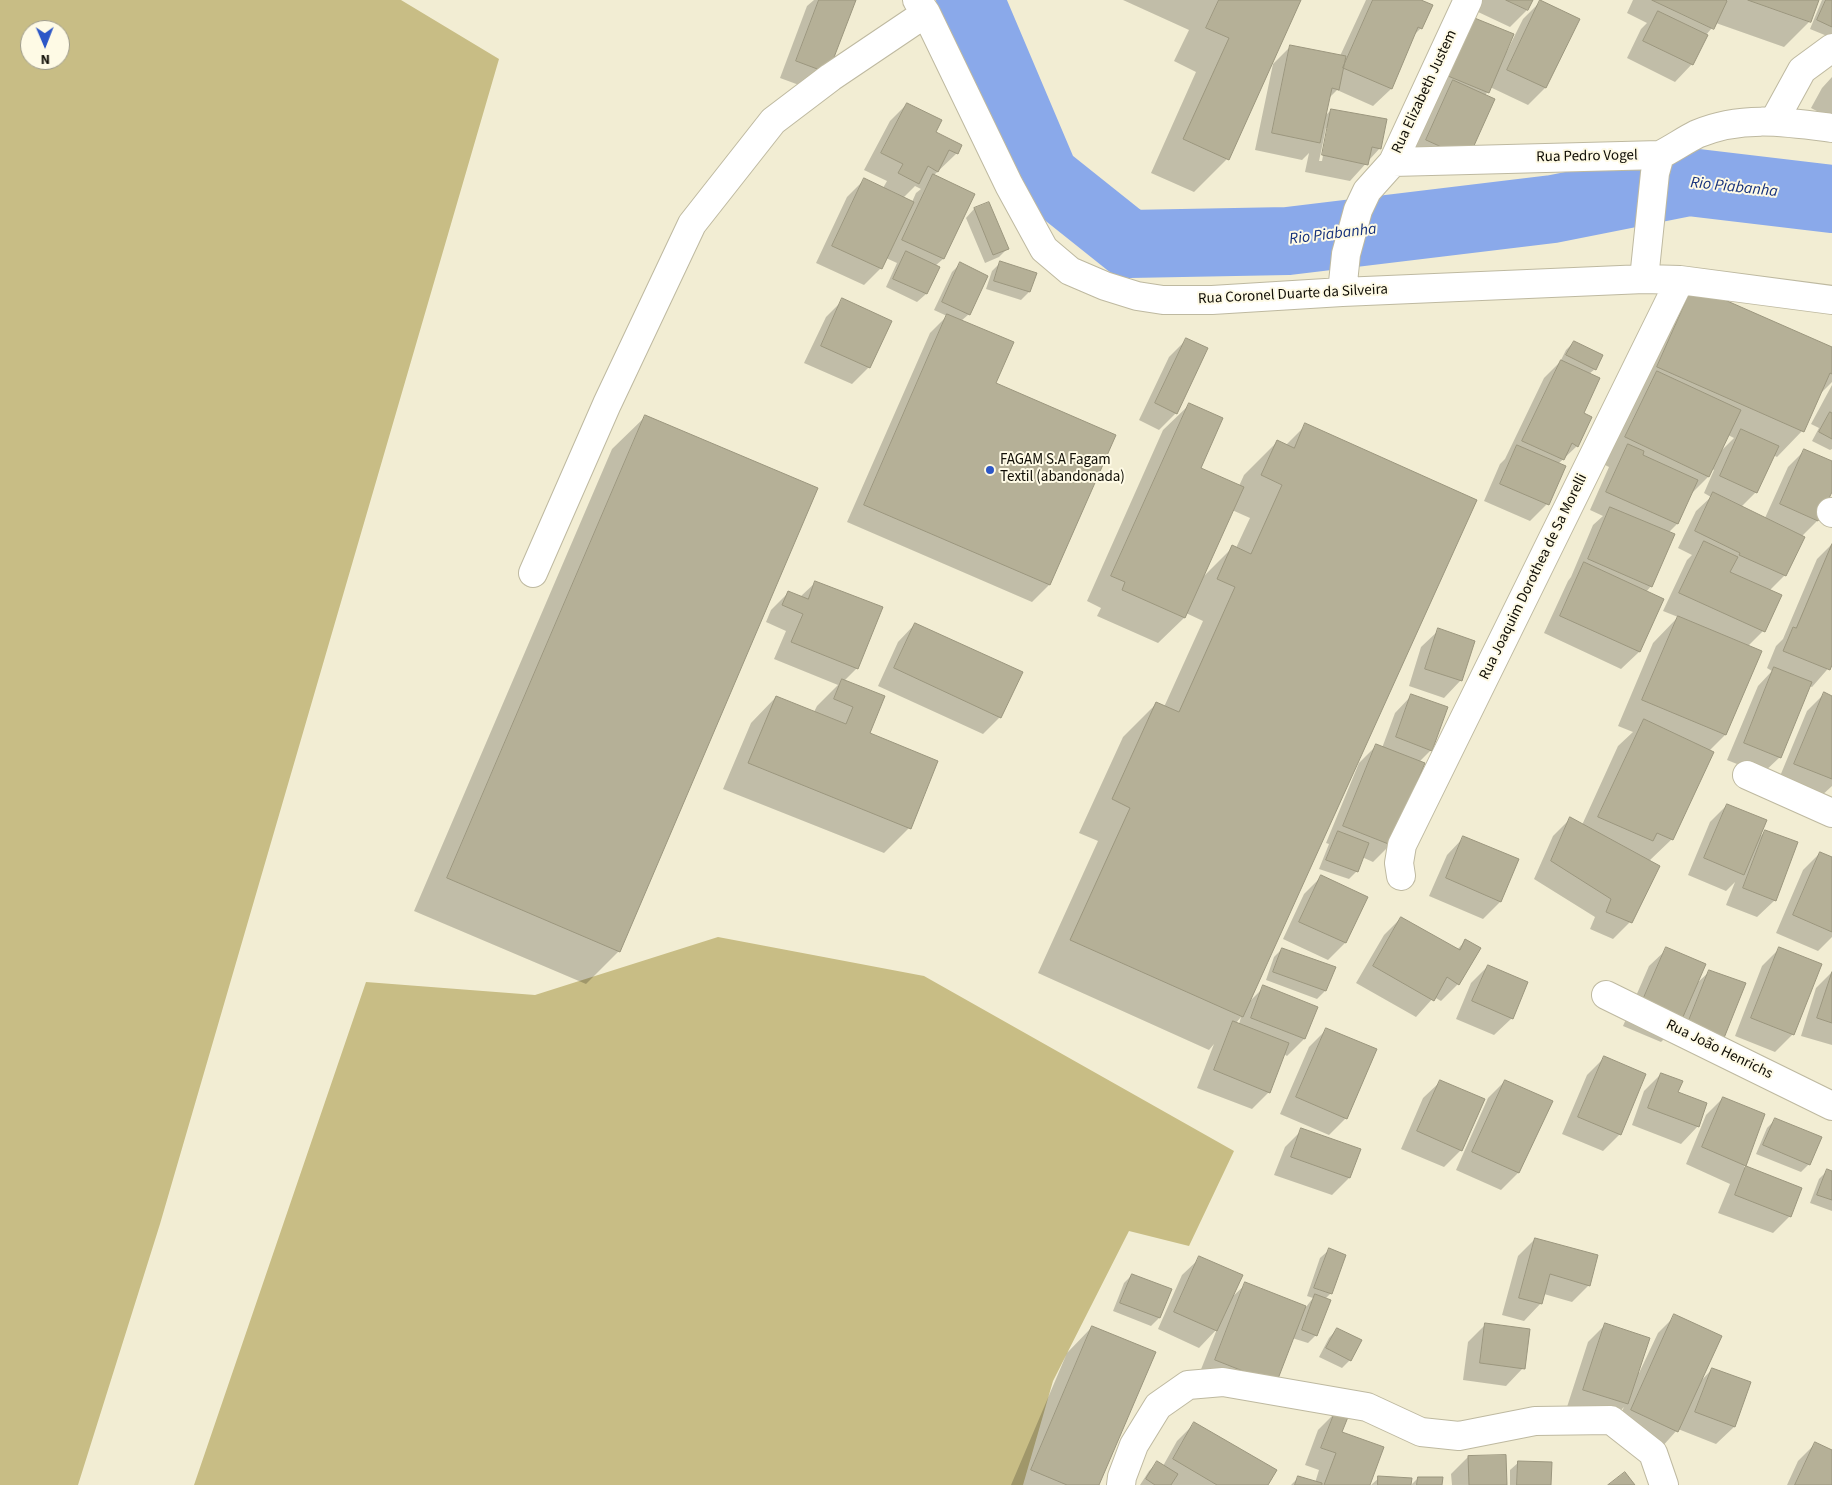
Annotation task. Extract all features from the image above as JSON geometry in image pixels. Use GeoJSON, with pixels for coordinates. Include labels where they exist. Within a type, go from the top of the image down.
{"type":"FeatureCollection","features":[{"type":"Feature","properties":{"kind":"street","name":"Rua Elizabeth Justem"},"geometry":{"type":"LineString","coordinates":[[1342,292],[1346,254],[1358,210],[1367,191],[1393,162],[1468,0]]}},
{"type":"Feature","properties":{"kind":"street","name":"Rua Coronel Duarte da Silveira"},"geometry":{"type":"LineString","coordinates":[[922,6],[1044,249],[1070,271],[1105,286],[1137,296],[1163,300],[1212,300],[1342,292],[1645,266],[1680,280],[1832,300]]}},
{"type":"Feature","properties":{"kind":"street"},"geometry":{"type":"LineString","coordinates":[[533,573],[607,404],[692,224],[773,121],[922,6]]}},
{"type":"Feature","properties":{"kind":"street"},"geometry":{"type":"LineString","coordinates":[[1774,121],[1802,70],[1832,48]]}},
{"type":"Feature","properties":{"kind":"street","name":"Rua Pedro Vogel"},"geometry":{"type":"LineString","coordinates":[[1393,162],[1657,164],[1698,134],[1739,122],[1774,121],[1832,128]]}},
{"type":"Feature","properties":{"kind":"street"},"geometry":{"type":"LineString","coordinates":[[1645,266],[1657,164]]}},
{"type":"Feature","properties":{"kind":"street","name":"Rua Joaquim Dorothea de Sa Morelli"},"geometry":{"type":"LineString","coordinates":[[1401,876],[1399,863],[1402,844],[1680,280]]}},
{"type":"Feature","properties":{"kind":"street"},"geometry":{"type":"LineString","coordinates":[[1747,775],[1832,813]]}},
{"type":"Feature","properties":{"kind":"street","name":"Rua João Henrichs"},"geometry":{"type":"LineString","coordinates":[[1606,994],[1832,1106]]}},
{"type":"Feature","properties":{"kind":"street"},"geometry":{"type":"LineString","coordinates":[[1121,1485],[1122,1477],[1134,1445],[1158,1406],[1188,1385],[1223,1382],[1284,1391],[1367,1408],[1421,1432],[1459,1436],[1535,1421],[1610,1420],[1653,1453],[1664,1485]]}},
{"type":"Feature","properties":{"kind":"shaded area"},"geometry":{"type":"Polygon","coordinates":[[[0,0],[401,0],[499,59],[160,1224],[78,1485],[0,1485],[0,0]]]}},
{"type":"Feature","properties":{"kind":"shaded area"},"geometry":{"type":"Polygon","coordinates":[[[718,937],[924,976],[1234,1151],[1189,1246],[1129,1231],[1053,1381],[1023,1485],[194,1485],[366,982],[535,995],[718,937]]]}},
{"type":"Feature","properties":{"kind":"building"},"geometry":{"type":"Polygon","coordinates":[[[819,0],[856,0],[828,73],[796,61],[819,0]]]}},
{"type":"Feature","properties":{"kind":"building"},"geometry":{"type":"Polygon","coordinates":[[[1219,0],[1301,0],[1229,160],[1183,139],[1229,38],[1206,28],[1219,0]]]}},
{"type":"Feature","properties":{"kind":"building"},"geometry":{"type":"Polygon","coordinates":[[[1373,0],[1421,0],[1433,5],[1422,29],[1418,27],[1392,89],[1343,68],[1373,0]]]}},
{"type":"Feature","properties":{"kind":"building"},"geometry":{"type":"Polygon","coordinates":[[[1506,0],[1533,0],[1528,10],[1506,0]]]}},
{"type":"Feature","properties":{"kind":"building"},"geometry":{"type":"Polygon","coordinates":[[[1540,0],[1580,19],[1546,88],[1507,70],[1540,0]]]}},
{"type":"Feature","properties":{"kind":"building"},"geometry":{"type":"Polygon","coordinates":[[[1652,0],[1726,0],[1727,1],[1714,29],[1652,0]]]}},
{"type":"Feature","properties":{"kind":"building"},"geometry":{"type":"Polygon","coordinates":[[[1748,0],[1819,0],[1811,22],[1748,0]]]}},
{"type":"Feature","properties":{"kind":"building"},"geometry":{"type":"Polygon","coordinates":[[[1826,0],[1832,0],[1832,27],[1817,20],[1826,0]]]}},
{"type":"Feature","properties":{"kind":"building"},"geometry":{"type":"Polygon","coordinates":[[[1658,11],[1708,35],[1693,65],[1643,41],[1658,11]]]}},
{"type":"Feature","properties":{"kind":"building"},"geometry":{"type":"Polygon","coordinates":[[[1472,17],[1514,34],[1489,93],[1448,76],[1472,17]]]}},
{"type":"Feature","properties":{"kind":"building"},"geometry":{"type":"Polygon","coordinates":[[[1290,45],[1346,56],[1339,90],[1332,88],[1320,143],[1272,133],[1290,45]]]}},
{"type":"Feature","properties":{"kind":"building"},"geometry":{"type":"Polygon","coordinates":[[[1453,80],[1495,99],[1468,159],[1426,140],[1453,80]]]}},
{"type":"Feature","properties":{"kind":"building"},"geometry":{"type":"Polygon","coordinates":[[[907,103],[942,120],[936,132],[962,145],[958,154],[949,150],[938,172],[928,166],[919,184],[898,173],[903,164],[881,153],[907,103]]]}},
{"type":"Feature","properties":{"kind":"building"},"geometry":{"type":"Polygon","coordinates":[[[1331,109],[1387,119],[1381,149],[1372,147],[1368,165],[1322,155],[1331,109]]]}},
{"type":"Feature","properties":{"kind":"building"},"geometry":{"type":"Polygon","coordinates":[[[933,174],[975,194],[944,259],[902,240],[933,174]]]}},
{"type":"Feature","properties":{"kind":"building"},"geometry":{"type":"Polygon","coordinates":[[[864,178],[914,202],[882,269],[832,246],[864,178]]]}},
{"type":"Feature","properties":{"kind":"building"},"geometry":{"type":"Polygon","coordinates":[[[989,202],[1009,249],[993,255],[974,208],[989,202]]]}},
{"type":"Feature","properties":{"kind":"building"},"geometry":{"type":"Polygon","coordinates":[[[906,251],[940,267],[927,294],[893,279],[906,251]]]}},
{"type":"Feature","properties":{"kind":"building"},"geometry":{"type":"Polygon","coordinates":[[[1000,261],[1037,273],[1030,292],[994,281],[1000,261]]]}},
{"type":"Feature","properties":{"kind":"building"},"geometry":{"type":"Polygon","coordinates":[[[960,262],[988,276],[970,315],[942,302],[960,262]]]}},
{"type":"Feature","properties":{"kind":"building"},"geometry":{"type":"Polygon","coordinates":[[[1693,286],[1832,347],[1832,374],[1830,373],[1804,432],[1657,367],[1693,286]]]}},
{"type":"Feature","properties":{"kind":"building"},"geometry":{"type":"Polygon","coordinates":[[[842,298],[892,321],[870,368],[821,346],[842,298]]]}},
{"type":"Feature","properties":{"kind":"building","name":"FAGAM S.A Fagam Textil (abandonada)"},"geometry":{"type":"Polygon","coordinates":[[[947,314],[1014,342],[996,383],[1116,435],[1050,585],[864,505],[947,314]]]}},
{"type":"Feature","properties":{"kind":"building"},"geometry":{"type":"Polygon","coordinates":[[[1186,338],[1208,348],[1177,414],[1155,403],[1186,338]]]}},
{"type":"Feature","properties":{"kind":"building"},"geometry":{"type":"Polygon","coordinates":[[[1574,341],[1603,355],[1596,370],[1566,355],[1574,341]]]}},
{"type":"Feature","properties":{"kind":"building"},"geometry":{"type":"Polygon","coordinates":[[[1561,360],[1600,378],[1584,413],[1592,417],[1578,447],[1572,443],[1564,460],[1522,441],[1561,360]]]}},
{"type":"Feature","properties":{"kind":"building"},"geometry":{"type":"Polygon","coordinates":[[[1657,371],[1741,410],[1709,477],[1625,437],[1657,371]]]}},
{"type":"Feature","properties":{"kind":"building"},"geometry":{"type":"Polygon","coordinates":[[[1189,403],[1223,418],[1201,468],[1244,487],[1185,618],[1122,590],[1125,582],[1111,576],[1189,403]]]}},
{"type":"Feature","properties":{"kind":"building"},"geometry":{"type":"Polygon","coordinates":[[[1830,412],[1832,413],[1832,439],[1819,432],[1830,412]]]}},
{"type":"Feature","properties":{"kind":"building"},"geometry":{"type":"Polygon","coordinates":[[[645,415],[818,488],[620,952],[447,878],[645,415]]]}},
{"type":"Feature","properties":{"kind":"building"},"geometry":{"type":"Polygon","coordinates":[[[1305,423],[1477,500],[1243,1017],[1070,940],[1130,808],[1112,799],[1156,702],[1179,712],[1235,587],[1217,579],[1232,545],[1251,554],[1282,485],[1261,475],[1277,440],[1294,448],[1305,423]]]}},
{"type":"Feature","properties":{"kind":"building"},"geometry":{"type":"Polygon","coordinates":[[[1741,429],[1779,446],[1757,493],[1720,476],[1741,429]]]}},
{"type":"Feature","properties":{"kind":"building"},"geometry":{"type":"Polygon","coordinates":[[[1628,444],[1644,451],[1643,455],[1698,480],[1678,524],[1606,492],[1628,444]]]}},
{"type":"Feature","properties":{"kind":"building"},"geometry":{"type":"Polygon","coordinates":[[[1517,445],[1566,466],[1549,505],[1500,484],[1517,445]]]}},
{"type":"Feature","properties":{"kind":"building"},"geometry":{"type":"Polygon","coordinates":[[[1804,449],[1832,461],[1832,492],[1818,521],[1780,504],[1804,449]]]}},
{"type":"Feature","properties":{"kind":"building"},"geometry":{"type":"Polygon","coordinates":[[[1713,492],[1805,537],[1786,576],[1739,555],[1740,553],[1695,531],[1713,492]]]}},
{"type":"Feature","properties":{"kind":"building"},"geometry":{"type":"Polygon","coordinates":[[[1610,507],[1675,534],[1652,587],[1588,559],[1610,507]]]}},
{"type":"Feature","properties":{"kind":"building"},"geometry":{"type":"Polygon","coordinates":[[[1704,541],[1738,557],[1730,572],[1782,595],[1765,632],[1679,593],[1704,541]]]}},
{"type":"Feature","properties":{"kind":"building"},"geometry":{"type":"Polygon","coordinates":[[[1832,544],[1832,665],[1830,670],[1783,651],[1793,627],[1796,628],[1832,544]]]}},
{"type":"Feature","properties":{"kind":"building"},"geometry":{"type":"Polygon","coordinates":[[[1584,562],[1664,599],[1640,652],[1560,616],[1584,562]]]}},
{"type":"Feature","properties":{"kind":"building"},"geometry":{"type":"Polygon","coordinates":[[[815,581],[883,607],[858,669],[791,642],[803,614],[782,605],[788,591],[808,599],[815,581]]]}},
{"type":"Feature","properties":{"kind":"building"},"geometry":{"type":"Polygon","coordinates":[[[1678,616],[1762,651],[1726,735],[1642,700],[1678,616]]]}},
{"type":"Feature","properties":{"kind":"building"},"geometry":{"type":"Polygon","coordinates":[[[915,623],[1023,672],[1001,718],[894,668],[915,623]]]}},
{"type":"Feature","properties":{"kind":"building"},"geometry":{"type":"Polygon","coordinates":[[[1438,628],[1475,641],[1462,681],[1425,669],[1438,628]]]}},
{"type":"Feature","properties":{"kind":"building"},"geometry":{"type":"Polygon","coordinates":[[[1774,667],[1812,682],[1781,758],[1744,743],[1774,667]]]}},
{"type":"Feature","properties":{"kind":"building"},"geometry":{"type":"Polygon","coordinates":[[[842,679],[885,696],[870,733],[938,761],[911,829],[748,763],[776,696],[846,724],[853,707],[834,699],[842,679]]]}},
{"type":"Feature","properties":{"kind":"building"},"geometry":{"type":"Polygon","coordinates":[[[1824,692],[1832,696],[1832,779],[1794,764],[1824,692]]]}},
{"type":"Feature","properties":{"kind":"building"},"geometry":{"type":"Polygon","coordinates":[[[1411,694],[1448,707],[1432,751],[1396,737],[1411,694]]]}},
{"type":"Feature","properties":{"kind":"building"},"geometry":{"type":"Polygon","coordinates":[[[1644,719],[1714,752],[1673,840],[1657,833],[1653,841],[1598,817],[1644,719]]]}},
{"type":"Feature","properties":{"kind":"building"},"geometry":{"type":"Polygon","coordinates":[[[1376,744],[1425,763],[1391,845],[1343,826],[1376,744]]]}},
{"type":"Feature","properties":{"kind":"building"},"geometry":{"type":"Polygon","coordinates":[[[1727,804],[1767,820],[1744,875],[1704,858],[1727,804]]]}},
{"type":"Feature","properties":{"kind":"building"},"geometry":{"type":"Polygon","coordinates":[[[1570,817],[1660,866],[1632,923],[1606,912],[1611,899],[1551,861],[1570,817]]]}},
{"type":"Feature","properties":{"kind":"building"},"geometry":{"type":"Polygon","coordinates":[[[1765,830],[1798,842],[1776,901],[1743,888],[1765,830]]]}},
{"type":"Feature","properties":{"kind":"building"},"geometry":{"type":"Polygon","coordinates":[[[1338,831],[1369,843],[1358,872],[1326,860],[1338,831]]]}},
{"type":"Feature","properties":{"kind":"building"},"geometry":{"type":"Polygon","coordinates":[[[1463,836],[1519,859],[1501,902],[1446,878],[1463,836]]]}},
{"type":"Feature","properties":{"kind":"building"},"geometry":{"type":"Polygon","coordinates":[[[1820,852],[1832,857],[1832,932],[1793,915],[1820,852]]]}},
{"type":"Feature","properties":{"kind":"building"},"geometry":{"type":"Polygon","coordinates":[[[1321,875],[1368,897],[1346,943],[1299,922],[1321,875]]]}},
{"type":"Feature","properties":{"kind":"building"},"geometry":{"type":"Polygon","coordinates":[[[1401,917],[1460,950],[1465,939],[1481,948],[1459,985],[1447,977],[1434,1001],[1373,966],[1401,917]]]}},
{"type":"Feature","properties":{"kind":"building"},"geometry":{"type":"Polygon","coordinates":[[[1666,947],[1706,964],[1679,1026],[1639,1009],[1666,947]]]}},
{"type":"Feature","properties":{"kind":"building"},"geometry":{"type":"Polygon","coordinates":[[[1779,947],[1822,964],[1794,1035],[1751,1018],[1779,947]]]}},
{"type":"Feature","properties":{"kind":"building"},"geometry":{"type":"Polygon","coordinates":[[[1282,948],[1336,967],[1326,991],[1273,972],[1282,948]]]}},
{"type":"Feature","properties":{"kind":"building"},"geometry":{"type":"Polygon","coordinates":[[[1488,965],[1528,982],[1513,1019],[1472,1001],[1488,965]]]}},
{"type":"Feature","properties":{"kind":"building"},"geometry":{"type":"Polygon","coordinates":[[[1709,970],[1746,983],[1724,1038],[1688,1023],[1709,970]]]}},
{"type":"Feature","properties":{"kind":"building"},"geometry":{"type":"Polygon","coordinates":[[[1832,972],[1832,1023],[1817,1018],[1832,972]]]}},
{"type":"Feature","properties":{"kind":"building"},"geometry":{"type":"Polygon","coordinates":[[[1263,985],[1318,1007],[1305,1039],[1251,1018],[1263,985]]]}},
{"type":"Feature","properties":{"kind":"building"},"geometry":{"type":"Polygon","coordinates":[[[1233,1021],[1289,1043],[1270,1093],[1214,1070],[1233,1021]]]}},
{"type":"Feature","properties":{"kind":"building"},"geometry":{"type":"Polygon","coordinates":[[[1326,1028],[1377,1049],[1347,1119],[1296,1097],[1326,1028]]]}},
{"type":"Feature","properties":{"kind":"building"},"geometry":{"type":"Polygon","coordinates":[[[1604,1056],[1646,1074],[1621,1135],[1578,1117],[1604,1056]]]}},
{"type":"Feature","properties":{"kind":"building"},"geometry":{"type":"Polygon","coordinates":[[[1661,1073],[1683,1081],[1678,1092],[1707,1103],[1699,1127],[1648,1108],[1661,1073]]]}},
{"type":"Feature","properties":{"kind":"building"},"geometry":{"type":"Polygon","coordinates":[[[1440,1080],[1485,1099],[1462,1151],[1417,1131],[1440,1080]]]}},
{"type":"Feature","properties":{"kind":"building"},"geometry":{"type":"Polygon","coordinates":[[[1505,1080],[1553,1101],[1519,1173],[1472,1152],[1505,1080]]]}},
{"type":"Feature","properties":{"kind":"building"},"geometry":{"type":"Polygon","coordinates":[[[1723,1097],[1765,1114],[1746,1166],[1702,1147],[1723,1097]]]}},
{"type":"Feature","properties":{"kind":"building"},"geometry":{"type":"Polygon","coordinates":[[[1775,1118],[1822,1137],[1810,1165],[1763,1145],[1775,1118]]]}},
{"type":"Feature","properties":{"kind":"building"},"geometry":{"type":"Polygon","coordinates":[[[1301,1128],[1361,1149],[1350,1178],[1291,1157],[1301,1128]]]}},
{"type":"Feature","properties":{"kind":"building"},"geometry":{"type":"Polygon","coordinates":[[[1746,1166],[1802,1188],[1791,1217],[1735,1195],[1746,1166]]]}},
{"type":"Feature","properties":{"kind":"building"},"geometry":{"type":"Polygon","coordinates":[[[1827,1169],[1832,1171],[1832,1200],[1817,1195],[1827,1169]]]}},
{"type":"Feature","properties":{"kind":"building"},"geometry":{"type":"Polygon","coordinates":[[[1535,1238],[1598,1255],[1590,1286],[1550,1274],[1542,1304],[1519,1298],[1535,1238]]]}},
{"type":"Feature","properties":{"kind":"building"},"geometry":{"type":"Polygon","coordinates":[[[1329,1248],[1346,1255],[1332,1294],[1314,1288],[1329,1248]]]}},
{"type":"Feature","properties":{"kind":"building"},"geometry":{"type":"Polygon","coordinates":[[[1199,1256],[1243,1275],[1217,1331],[1174,1312],[1199,1256]]]}},
{"type":"Feature","properties":{"kind":"building"},"geometry":{"type":"Polygon","coordinates":[[[1132,1274],[1172,1289],[1160,1318],[1120,1303],[1132,1274]]]}},
{"type":"Feature","properties":{"kind":"building"},"geometry":{"type":"Polygon","coordinates":[[[1245,1282],[1306,1306],[1276,1384],[1215,1360],[1245,1282]]]}},
{"type":"Feature","properties":{"kind":"building"},"geometry":{"type":"Polygon","coordinates":[[[1315,1294],[1331,1300],[1317,1336],[1302,1330],[1315,1294]]]}},
{"type":"Feature","properties":{"kind":"building"},"geometry":{"type":"Polygon","coordinates":[[[1674,1314],[1722,1336],[1678,1432],[1631,1410],[1674,1314]]]}},
{"type":"Feature","properties":{"kind":"building"},"geometry":{"type":"Polygon","coordinates":[[[1485,1323],[1530,1329],[1525,1369],[1480,1363],[1485,1323]]]}},
{"type":"Feature","properties":{"kind":"building"},"geometry":{"type":"Polygon","coordinates":[[[1605,1323],[1650,1338],[1628,1404],[1583,1390],[1605,1323]]]}},
{"type":"Feature","properties":{"kind":"building"},"geometry":{"type":"Polygon","coordinates":[[[1092,1326],[1156,1352],[1099,1485],[1067,1485],[1031,1470],[1092,1326]]]}},
{"type":"Feature","properties":{"kind":"building"},"geometry":{"type":"Polygon","coordinates":[[[1337,1328],[1362,1340],[1351,1361],[1326,1348],[1337,1328]]]}},
{"type":"Feature","properties":{"kind":"building"},"geometry":{"type":"Polygon","coordinates":[[[1712,1368],[1751,1382],[1735,1427],[1695,1412],[1712,1368]]]}},
{"type":"Feature","properties":{"kind":"building"},"geometry":{"type":"Polygon","coordinates":[[[1335,1412],[1348,1417],[1342,1432],[1384,1447],[1370,1485],[1324,1485],[1336,1453],[1321,1448],[1335,1412]]]}},
{"type":"Feature","properties":{"kind":"building"},"geometry":{"type":"Polygon","coordinates":[[[1194,1422],[1277,1470],[1268,1485],[1217,1485],[1173,1459],[1194,1422]]]}},
{"type":"Feature","properties":{"kind":"building"},"geometry":{"type":"Polygon","coordinates":[[[1815,1442],[1832,1450],[1832,1485],[1795,1485],[1815,1442]]]}},
{"type":"Feature","properties":{"kind":"building"},"geometry":{"type":"Polygon","coordinates":[[[1506,1455],[1507,1485],[1469,1485],[1468,1456],[1506,1455]]]}},
{"type":"Feature","properties":{"kind":"building"},"geometry":{"type":"Polygon","coordinates":[[[1157,1461],[1178,1474],[1171,1485],[1155,1485],[1146,1479],[1157,1461]]]}},
{"type":"Feature","properties":{"kind":"building"},"geometry":{"type":"Polygon","coordinates":[[[1518,1461],[1552,1462],[1551,1485],[1517,1485],[1518,1461]]]}},
{"type":"Feature","properties":{"kind":"building"},"geometry":{"type":"Polygon","coordinates":[[[1625,1472],[1635,1485],[1608,1485],[1625,1472]]]}},
{"type":"Feature","properties":{"kind":"building"},"geometry":{"type":"Polygon","coordinates":[[[1298,1476],[1322,1483],[1322,1485],[1295,1485],[1298,1476]]]}},
{"type":"Feature","properties":{"kind":"building"},"geometry":{"type":"Polygon","coordinates":[[[1378,1476],[1412,1478],[1411,1485],[1378,1485],[1378,1476]]]}},
{"type":"Feature","properties":{"kind":"building"},"geometry":{"type":"Polygon","coordinates":[[[1418,1477],[1443,1477],[1442,1485],[1417,1485],[1418,1477]]]}},
{"type":"Feature","properties":{"kind":"waterway","name":"Rio Piabanha"},"geometry":{"type":"LineString","coordinates":[[970,0],[1045,177],[1129,244],[1288,241],[1553,209],[1689,182],[1832,199]]}},
{"type":"Feature","properties":{"kind":"place","name":"FAGAM S.A Fagam Textil (abandonada)"},"geometry":{"type":"Point","coordinates":[990,470]}}]}
